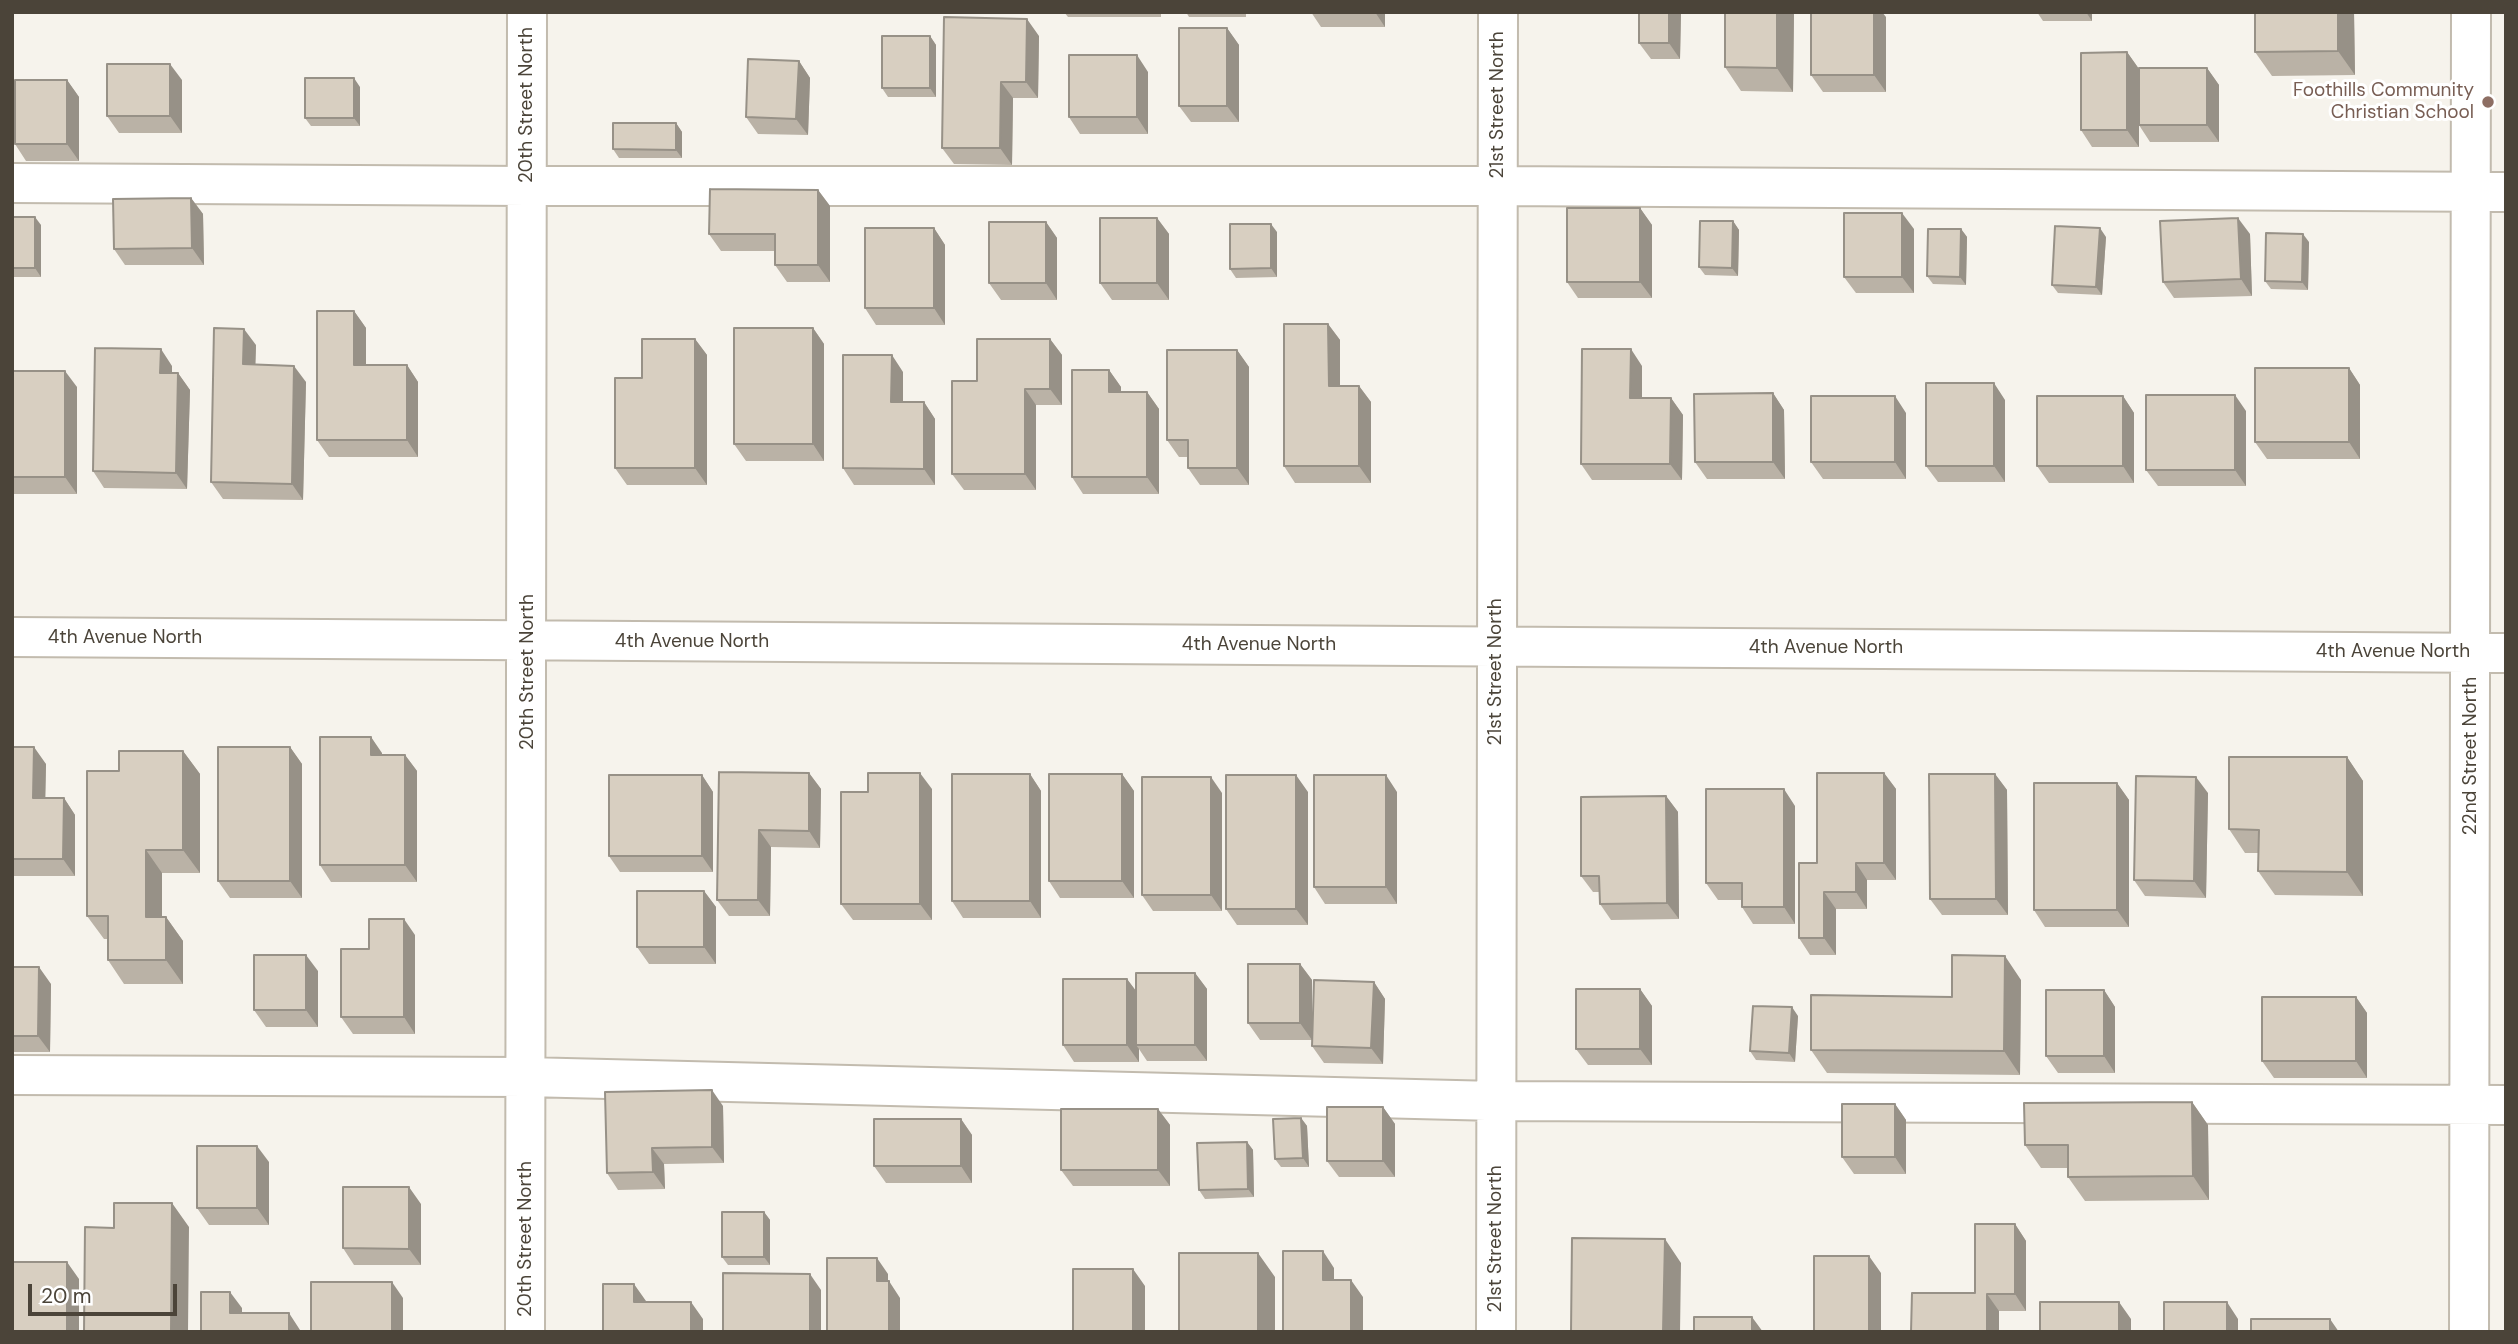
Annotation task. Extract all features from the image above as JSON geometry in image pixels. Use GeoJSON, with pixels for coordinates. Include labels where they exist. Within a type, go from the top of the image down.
{"type":"FeatureCollection","features":[{"type":"Feature","properties":{"kind":"street","name":"20th Street North"},"geometry":{"type":"LineString","coordinates":[[525,1332],[527,12]]}},
{"type":"Feature","properties":{"kind":"street","name":"21st Street North"},"geometry":{"type":"LineString","coordinates":[[1496,1332],[1498,12]]}},
{"type":"Feature","properties":{"kind":"street","name":"22nd Street North"},"geometry":{"type":"LineString","coordinates":[[2469,1332],[2488,1105],[2489,653],[2488,191],[2471,12]]}},
{"type":"Feature","properties":{"kind":"street"},"geometry":{"type":"LineString","coordinates":[[12,183],[2488,191]]}},
{"type":"Feature","properties":{"kind":"street","name":"4th Avenue North"},"geometry":{"type":"LineString","coordinates":[[12,637],[2489,653]]}},
{"type":"Feature","properties":{"kind":"street"},"geometry":{"type":"LineString","coordinates":[[12,1075],[526,1077],[1496,1101],[2488,1105]]}},
{"type":"Feature","properties":{"kind":"building"},"geometry":{"type":"Polygon","coordinates":[[[1639,12],[1669,12],[1669,43],[1639,43],[1639,12]]]}},
{"type":"Feature","properties":{"kind":"building"},"geometry":{"type":"Polygon","coordinates":[[[1725,12],[1777,12],[1777,68],[1725,67],[1725,12]]]}},
{"type":"Feature","properties":{"kind":"building"},"geometry":{"type":"Polygon","coordinates":[[[1811,12],[1874,12],[1874,75],[1811,75],[1811,12]]]}},
{"type":"Feature","properties":{"kind":"building"},"geometry":{"type":"Polygon","coordinates":[[[2255,12],[2338,12],[2338,51],[2255,52],[2255,12]]]}},
{"type":"Feature","properties":{"kind":"building"},"geometry":{"type":"Polygon","coordinates":[[[944,17],[1027,19],[1026,82],[1001,82],[1000,148],[942,148],[944,17]]]}},
{"type":"Feature","properties":{"kind":"building"},"geometry":{"type":"Polygon","coordinates":[[[1179,28],[1227,28],[1227,106],[1179,106],[1179,28]]]}},
{"type":"Feature","properties":{"kind":"building"},"geometry":{"type":"Polygon","coordinates":[[[882,36],[930,36],[930,88],[882,88],[882,36]]]}},
{"type":"Feature","properties":{"kind":"building"},"geometry":{"type":"Polygon","coordinates":[[[2127,52],[2127,130],[2081,130],[2081,53],[2127,52]]]}},
{"type":"Feature","properties":{"kind":"building"},"geometry":{"type":"Polygon","coordinates":[[[1069,55],[1137,55],[1137,117],[1069,117],[1069,55]]]}},
{"type":"Feature","properties":{"kind":"building"},"geometry":{"type":"Polygon","coordinates":[[[748,59],[799,61],[796,119],[746,117],[748,59]]]}},
{"type":"Feature","properties":{"kind":"building"},"geometry":{"type":"Polygon","coordinates":[[[107,64],[170,64],[170,116],[107,116],[107,64]]]}},
{"type":"Feature","properties":{"kind":"building"},"geometry":{"type":"Polygon","coordinates":[[[2139,68],[2207,68],[2207,125],[2139,125],[2139,68]]]}},
{"type":"Feature","properties":{"kind":"building"},"geometry":{"type":"Polygon","coordinates":[[[305,78],[354,78],[354,118],[305,118],[305,78]]]}},
{"type":"Feature","properties":{"kind":"building"},"geometry":{"type":"Polygon","coordinates":[[[15,80],[67,80],[67,144],[15,144],[15,80]]]}},
{"type":"Feature","properties":{"kind":"building"},"geometry":{"type":"Polygon","coordinates":[[[613,123],[676,123],[676,150],[613,149],[613,123]]]}},
{"type":"Feature","properties":{"kind":"building"},"geometry":{"type":"Polygon","coordinates":[[[710,189],[818,190],[818,265],[775,265],[775,234],[709,234],[710,189]]]}},
{"type":"Feature","properties":{"kind":"building"},"geometry":{"type":"Polygon","coordinates":[[[191,198],[192,248],[114,249],[113,199],[191,198]]]}},
{"type":"Feature","properties":{"kind":"building"},"geometry":{"type":"Polygon","coordinates":[[[1567,208],[1640,208],[1640,282],[1567,282],[1567,208]]]}},
{"type":"Feature","properties":{"kind":"building"},"geometry":{"type":"Polygon","coordinates":[[[1844,213],[1902,213],[1902,277],[1844,277],[1844,213]]]}},
{"type":"Feature","properties":{"kind":"building"},"geometry":{"type":"Polygon","coordinates":[[[12,217],[35,217],[35,268],[12,268],[12,217]]]}},
{"type":"Feature","properties":{"kind":"building"},"geometry":{"type":"Polygon","coordinates":[[[1100,218],[1157,218],[1157,283],[1100,283],[1100,218]]]}},
{"type":"Feature","properties":{"kind":"building"},"geometry":{"type":"Polygon","coordinates":[[[2238,218],[2241,279],[2163,282],[2160,221],[2238,218]]]}},
{"type":"Feature","properties":{"kind":"building"},"geometry":{"type":"Polygon","coordinates":[[[1700,221],[1733,221],[1732,268],[1699,267],[1700,221]]]}},
{"type":"Feature","properties":{"kind":"building"},"geometry":{"type":"Polygon","coordinates":[[[989,222],[1046,222],[1046,283],[989,283],[989,222]]]}},
{"type":"Feature","properties":{"kind":"building"},"geometry":{"type":"Polygon","coordinates":[[[1230,224],[1271,224],[1271,268],[1230,269],[1230,224]]]}},
{"type":"Feature","properties":{"kind":"building"},"geometry":{"type":"Polygon","coordinates":[[[2055,226],[2100,228],[2096,287],[2052,285],[2055,226]]]}},
{"type":"Feature","properties":{"kind":"building"},"geometry":{"type":"Polygon","coordinates":[[[865,228],[934,228],[934,308],[865,308],[865,228]]]}},
{"type":"Feature","properties":{"kind":"building"},"geometry":{"type":"Polygon","coordinates":[[[1928,229],[1961,229],[1960,277],[1927,276],[1928,229]]]}},
{"type":"Feature","properties":{"kind":"building"},"geometry":{"type":"Polygon","coordinates":[[[2266,233],[2303,234],[2302,282],[2265,281],[2266,233]]]}},
{"type":"Feature","properties":{"kind":"building"},"geometry":{"type":"Polygon","coordinates":[[[317,311],[354,311],[354,365],[407,365],[407,440],[317,440],[317,311]]]}},
{"type":"Feature","properties":{"kind":"building"},"geometry":{"type":"Polygon","coordinates":[[[1284,324],[1328,324],[1329,386],[1359,386],[1359,466],[1284,466],[1284,324]]]}},
{"type":"Feature","properties":{"kind":"building"},"geometry":{"type":"Polygon","coordinates":[[[214,328],[244,329],[243,364],[294,366],[292,484],[211,482],[214,328]]]}},
{"type":"Feature","properties":{"kind":"building"},"geometry":{"type":"Polygon","coordinates":[[[734,328],[813,328],[813,444],[734,444],[734,328]]]}},
{"type":"Feature","properties":{"kind":"building"},"geometry":{"type":"Polygon","coordinates":[[[642,339],[695,339],[695,468],[615,468],[615,378],[642,378],[642,339]]]}},
{"type":"Feature","properties":{"kind":"building"},"geometry":{"type":"Polygon","coordinates":[[[977,339],[1050,339],[1050,389],[1025,389],[1025,474],[952,474],[952,381],[977,381],[977,339]]]}},
{"type":"Feature","properties":{"kind":"building"},"geometry":{"type":"Polygon","coordinates":[[[95,348],[161,349],[160,373],[178,373],[176,473],[93,471],[95,348]]]}},
{"type":"Feature","properties":{"kind":"building"},"geometry":{"type":"Polygon","coordinates":[[[1582,349],[1631,349],[1630,398],[1671,398],[1670,464],[1581,464],[1582,349]]]}},
{"type":"Feature","properties":{"kind":"building"},"geometry":{"type":"Polygon","coordinates":[[[1167,350],[1237,350],[1237,468],[1188,468],[1188,440],[1167,440],[1167,350]]]}},
{"type":"Feature","properties":{"kind":"building"},"geometry":{"type":"Polygon","coordinates":[[[843,355],[892,355],[891,402],[924,402],[924,469],[843,468],[843,355]]]}},
{"type":"Feature","properties":{"kind":"building"},"geometry":{"type":"Polygon","coordinates":[[[2255,368],[2349,368],[2349,442],[2255,442],[2255,368]]]}},
{"type":"Feature","properties":{"kind":"building"},"geometry":{"type":"Polygon","coordinates":[[[1072,370],[1109,370],[1109,392],[1147,392],[1147,477],[1072,477],[1072,370]]]}},
{"type":"Feature","properties":{"kind":"building"},"geometry":{"type":"Polygon","coordinates":[[[12,371],[65,371],[65,477],[12,477],[12,371]]]}},
{"type":"Feature","properties":{"kind":"building"},"geometry":{"type":"Polygon","coordinates":[[[1926,383],[1994,383],[1994,466],[1926,466],[1926,383]]]}},
{"type":"Feature","properties":{"kind":"building"},"geometry":{"type":"Polygon","coordinates":[[[1773,393],[1773,462],[1695,462],[1694,394],[1773,393]]]}},
{"type":"Feature","properties":{"kind":"building"},"geometry":{"type":"Polygon","coordinates":[[[2146,395],[2235,395],[2235,470],[2146,470],[2146,395]]]}},
{"type":"Feature","properties":{"kind":"building"},"geometry":{"type":"Polygon","coordinates":[[[1811,396],[1895,396],[1895,462],[1811,462],[1811,396]]]}},
{"type":"Feature","properties":{"kind":"building"},"geometry":{"type":"Polygon","coordinates":[[[2037,396],[2123,396],[2123,466],[2037,466],[2037,396]]]}},
{"type":"Feature","properties":{"kind":"building"},"geometry":{"type":"Polygon","coordinates":[[[320,737],[371,737],[371,755],[405,755],[405,865],[320,865],[320,737]]]}},
{"type":"Feature","properties":{"kind":"building"},"geometry":{"type":"Polygon","coordinates":[[[12,747],[34,747],[33,798],[64,798],[63,859],[12,859],[12,747]]]}},
{"type":"Feature","properties":{"kind":"building"},"geometry":{"type":"Polygon","coordinates":[[[218,747],[290,747],[290,881],[218,881],[218,747]]]}},
{"type":"Feature","properties":{"kind":"building"},"geometry":{"type":"Polygon","coordinates":[[[119,751],[183,751],[183,850],[146,850],[146,917],[166,917],[166,960],[108,960],[108,916],[87,916],[87,771],[119,771],[119,751]]]}},
{"type":"Feature","properties":{"kind":"building"},"geometry":{"type":"Polygon","coordinates":[[[2229,757],[2347,757],[2347,872],[2258,871],[2259,830],[2229,829],[2229,757]]]}},
{"type":"Feature","properties":{"kind":"building"},"geometry":{"type":"Polygon","coordinates":[[[719,772],[809,773],[809,831],[759,830],[758,900],[717,900],[719,772]]]}},
{"type":"Feature","properties":{"kind":"building"},"geometry":{"type":"Polygon","coordinates":[[[868,773],[920,773],[920,904],[841,904],[841,792],[868,792],[868,773]]]}},
{"type":"Feature","properties":{"kind":"building"},"geometry":{"type":"Polygon","coordinates":[[[1817,773],[1884,773],[1884,863],[1856,863],[1856,892],[1824,892],[1824,938],[1799,938],[1799,863],[1817,863],[1817,773]]]}},
{"type":"Feature","properties":{"kind":"building"},"geometry":{"type":"Polygon","coordinates":[[[952,774],[1030,774],[1030,901],[952,901],[952,774]]]}},
{"type":"Feature","properties":{"kind":"building"},"geometry":{"type":"Polygon","coordinates":[[[1049,774],[1122,774],[1122,881],[1049,881],[1049,774]]]}},
{"type":"Feature","properties":{"kind":"building"},"geometry":{"type":"Polygon","coordinates":[[[1929,774],[1995,774],[1996,899],[1930,899],[1929,774]]]}},
{"type":"Feature","properties":{"kind":"building"},"geometry":{"type":"Polygon","coordinates":[[[609,775],[702,775],[702,856],[609,856],[609,775]]]}},
{"type":"Feature","properties":{"kind":"building"},"geometry":{"type":"Polygon","coordinates":[[[1226,775],[1296,775],[1296,909],[1226,909],[1226,775]]]}},
{"type":"Feature","properties":{"kind":"building"},"geometry":{"type":"Polygon","coordinates":[[[1314,775],[1386,775],[1386,887],[1314,887],[1314,775]]]}},
{"type":"Feature","properties":{"kind":"building"},"geometry":{"type":"Polygon","coordinates":[[[2136,776],[2196,777],[2194,881],[2134,880],[2136,776]]]}},
{"type":"Feature","properties":{"kind":"building"},"geometry":{"type":"Polygon","coordinates":[[[1142,777],[1211,777],[1211,895],[1142,895],[1142,777]]]}},
{"type":"Feature","properties":{"kind":"building"},"geometry":{"type":"Polygon","coordinates":[[[2034,783],[2117,783],[2117,910],[2034,910],[2034,783]]]}},
{"type":"Feature","properties":{"kind":"building"},"geometry":{"type":"Polygon","coordinates":[[[1706,789],[1784,789],[1784,907],[1742,907],[1742,883],[1706,883],[1706,789]]]}},
{"type":"Feature","properties":{"kind":"building"},"geometry":{"type":"Polygon","coordinates":[[[1666,796],[1667,903],[1600,904],[1599,876],[1581,876],[1581,797],[1666,796]]]}},
{"type":"Feature","properties":{"kind":"building"},"geometry":{"type":"Polygon","coordinates":[[[637,891],[704,891],[704,947],[637,947],[637,891]]]}},
{"type":"Feature","properties":{"kind":"building"},"geometry":{"type":"Polygon","coordinates":[[[369,919],[404,919],[404,1017],[341,1017],[341,949],[369,949],[369,919]]]}},
{"type":"Feature","properties":{"kind":"building"},"geometry":{"type":"Polygon","coordinates":[[[254,955],[306,955],[306,1010],[254,1010],[254,955]]]}},
{"type":"Feature","properties":{"kind":"building"},"geometry":{"type":"Polygon","coordinates":[[[1952,955],[2005,956],[2004,1051],[1811,1050],[1811,995],[1952,997],[1952,955]]]}},
{"type":"Feature","properties":{"kind":"building"},"geometry":{"type":"Polygon","coordinates":[[[1248,964],[1300,964],[1300,1023],[1248,1023],[1248,964]]]}},
{"type":"Feature","properties":{"kind":"building"},"geometry":{"type":"Polygon","coordinates":[[[12,967],[39,967],[38,1036],[12,1036],[12,967]]]}},
{"type":"Feature","properties":{"kind":"building"},"geometry":{"type":"Polygon","coordinates":[[[1136,973],[1195,973],[1195,1045],[1136,1045],[1136,973]]]}},
{"type":"Feature","properties":{"kind":"building"},"geometry":{"type":"Polygon","coordinates":[[[1063,979],[1127,979],[1127,1045],[1063,1045],[1063,979]]]}},
{"type":"Feature","properties":{"kind":"building"},"geometry":{"type":"Polygon","coordinates":[[[1314,980],[1374,982],[1371,1048],[1312,1046],[1314,980]]]}},
{"type":"Feature","properties":{"kind":"building"},"geometry":{"type":"Polygon","coordinates":[[[1576,989],[1640,989],[1640,1049],[1576,1049],[1576,989]]]}},
{"type":"Feature","properties":{"kind":"building"},"geometry":{"type":"Polygon","coordinates":[[[2046,990],[2104,990],[2104,1056],[2046,1056],[2046,990]]]}},
{"type":"Feature","properties":{"kind":"building"},"geometry":{"type":"Polygon","coordinates":[[[2262,997],[2356,997],[2356,1061],[2262,1061],[2262,997]]]}},
{"type":"Feature","properties":{"kind":"building"},"geometry":{"type":"Polygon","coordinates":[[[1753,1006],[1792,1007],[1789,1053],[1750,1051],[1753,1006]]]}},
{"type":"Feature","properties":{"kind":"building"},"geometry":{"type":"Polygon","coordinates":[[[712,1090],[712,1147],[652,1148],[653,1172],[607,1173],[605,1092],[712,1090]]]}},
{"type":"Feature","properties":{"kind":"building"},"geometry":{"type":"Polygon","coordinates":[[[2192,1102],[2193,1176],[2068,1177],[2068,1145],[2025,1145],[2024,1103],[2192,1102]]]}},
{"type":"Feature","properties":{"kind":"building"},"geometry":{"type":"Polygon","coordinates":[[[1842,1104],[1895,1104],[1895,1157],[1842,1157],[1842,1104]]]}},
{"type":"Feature","properties":{"kind":"building"},"geometry":{"type":"Polygon","coordinates":[[[1327,1107],[1383,1107],[1383,1161],[1327,1161],[1327,1107]]]}},
{"type":"Feature","properties":{"kind":"building"},"geometry":{"type":"Polygon","coordinates":[[[1061,1109],[1158,1109],[1158,1170],[1061,1170],[1061,1109]]]}},
{"type":"Feature","properties":{"kind":"building"},"geometry":{"type":"Polygon","coordinates":[[[1301,1118],[1303,1158],[1275,1159],[1273,1119],[1301,1118]]]}},
{"type":"Feature","properties":{"kind":"building"},"geometry":{"type":"Polygon","coordinates":[[[874,1119],[961,1119],[961,1166],[874,1166],[874,1119]]]}},
{"type":"Feature","properties":{"kind":"building"},"geometry":{"type":"Polygon","coordinates":[[[1247,1142],[1248,1189],[1199,1190],[1197,1143],[1247,1142]]]}},
{"type":"Feature","properties":{"kind":"building"},"geometry":{"type":"Polygon","coordinates":[[[197,1146],[257,1146],[257,1208],[197,1208],[197,1146]]]}},
{"type":"Feature","properties":{"kind":"building"},"geometry":{"type":"Polygon","coordinates":[[[343,1187],[409,1187],[409,1249],[343,1248],[343,1187]]]}},
{"type":"Feature","properties":{"kind":"building"},"geometry":{"type":"Polygon","coordinates":[[[114,1203],[172,1203],[171,1332],[84,1332],[85,1227],[114,1228],[114,1203]]]}},
{"type":"Feature","properties":{"kind":"building"},"geometry":{"type":"Polygon","coordinates":[[[722,1212],[764,1212],[764,1257],[722,1257],[722,1212]]]}},
{"type":"Feature","properties":{"kind":"building"},"geometry":{"type":"Polygon","coordinates":[[[1975,1224],[2015,1224],[2015,1294],[1987,1294],[1987,1332],[1911,1332],[1912,1293],[1975,1293],[1975,1224]]]}},
{"type":"Feature","properties":{"kind":"building"},"geometry":{"type":"Polygon","coordinates":[[[1572,1238],[1665,1239],[1663,1332],[1571,1332],[1572,1238]]]}},
{"type":"Feature","properties":{"kind":"building"},"geometry":{"type":"Polygon","coordinates":[[[1283,1251],[1323,1251],[1323,1280],[1351,1280],[1351,1332],[1283,1332],[1283,1251]]]}},
{"type":"Feature","properties":{"kind":"building"},"geometry":{"type":"Polygon","coordinates":[[[1179,1253],[1258,1253],[1258,1332],[1179,1332],[1179,1253]]]}},
{"type":"Feature","properties":{"kind":"building"},"geometry":{"type":"Polygon","coordinates":[[[1814,1256],[1869,1256],[1869,1332],[1814,1332],[1814,1256]]]}},
{"type":"Feature","properties":{"kind":"building"},"geometry":{"type":"Polygon","coordinates":[[[827,1258],[877,1258],[877,1281],[889,1281],[889,1332],[827,1332],[827,1258]]]}},
{"type":"Feature","properties":{"kind":"building"},"geometry":{"type":"Polygon","coordinates":[[[12,1262],[67,1262],[67,1332],[12,1332],[12,1262]]]}},
{"type":"Feature","properties":{"kind":"building"},"geometry":{"type":"Polygon","coordinates":[[[1073,1269],[1133,1269],[1133,1332],[1073,1332],[1073,1269]]]}},
{"type":"Feature","properties":{"kind":"building"},"geometry":{"type":"Polygon","coordinates":[[[723,1273],[810,1274],[810,1332],[723,1332],[723,1273]]]}},
{"type":"Feature","properties":{"kind":"building"},"geometry":{"type":"Polygon","coordinates":[[[311,1282],[392,1282],[392,1332],[311,1332],[311,1282]]]}},
{"type":"Feature","properties":{"kind":"building"},"geometry":{"type":"Polygon","coordinates":[[[603,1284],[634,1284],[634,1302],[691,1302],[691,1332],[603,1332],[603,1284]]]}},
{"type":"Feature","properties":{"kind":"building"},"geometry":{"type":"Polygon","coordinates":[[[201,1292],[230,1292],[230,1313],[289,1313],[289,1332],[201,1332],[201,1292]]]}},
{"type":"Feature","properties":{"kind":"building"},"geometry":{"type":"Polygon","coordinates":[[[2040,1302],[2119,1302],[2119,1332],[2040,1332],[2040,1302]]]}},
{"type":"Feature","properties":{"kind":"building"},"geometry":{"type":"Polygon","coordinates":[[[2164,1302],[2227,1302],[2227,1332],[2164,1332],[2164,1302]]]}},
{"type":"Feature","properties":{"kind":"building"},"geometry":{"type":"Polygon","coordinates":[[[1694,1317],[1752,1317],[1752,1332],[1694,1332],[1694,1317]]]}},
{"type":"Feature","properties":{"kind":"building"},"geometry":{"type":"Polygon","coordinates":[[[2251,1319],[2330,1319],[2330,1332],[2251,1332],[2251,1319]]]}},
{"type":"Feature","properties":{"kind":"place","name":"Foothills Community Christian School"},"geometry":{"type":"Point","coordinates":[2488,102]}}]}
